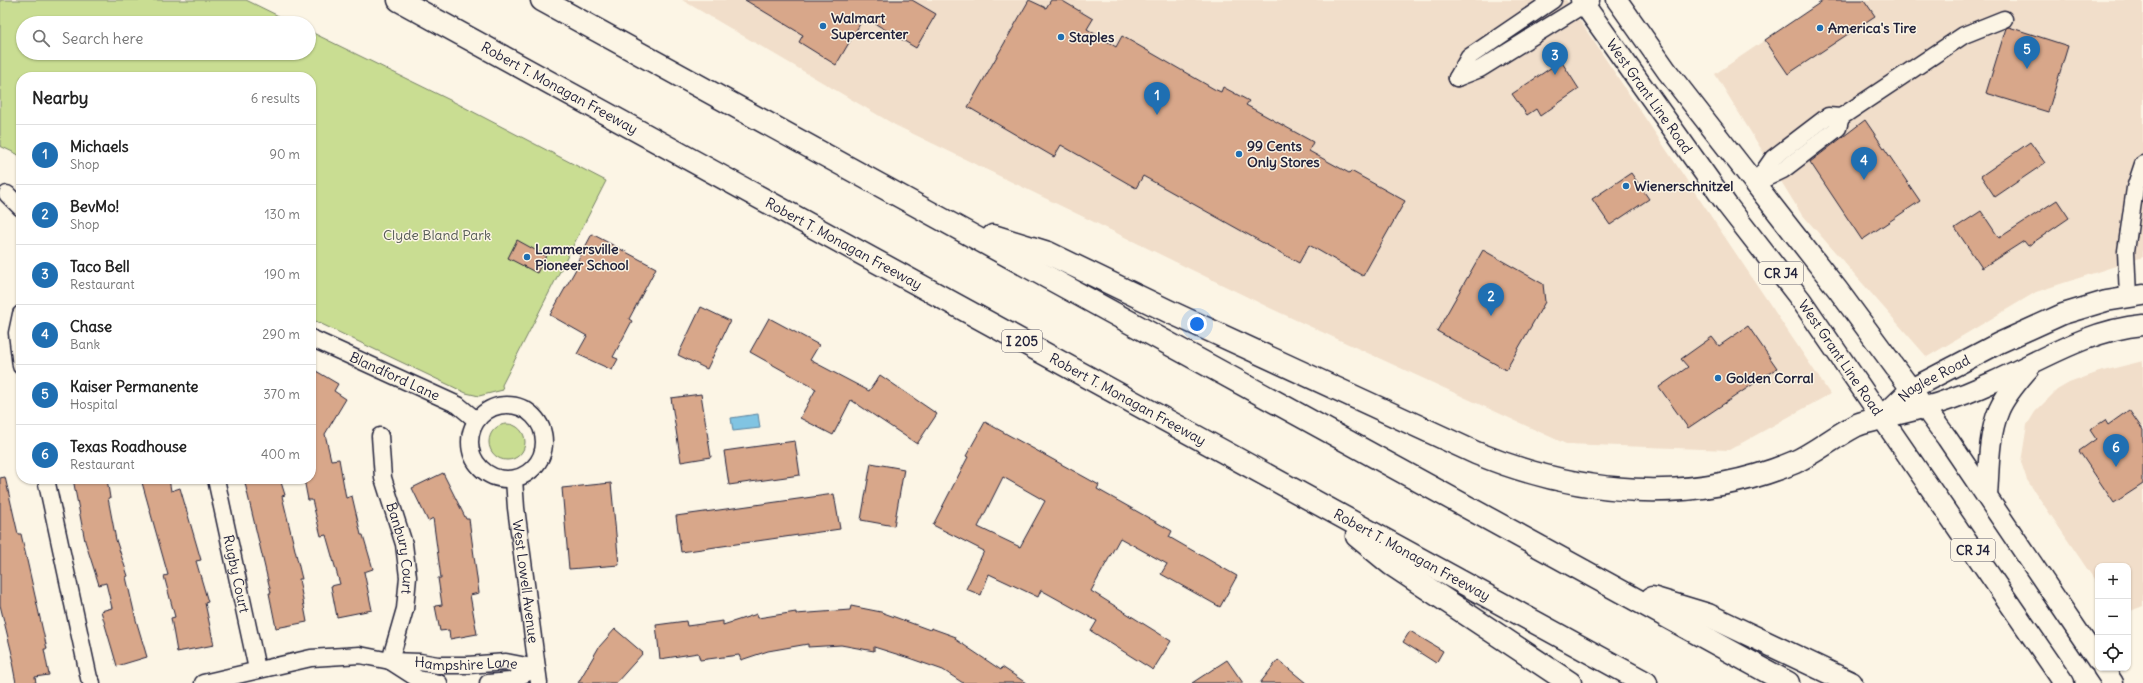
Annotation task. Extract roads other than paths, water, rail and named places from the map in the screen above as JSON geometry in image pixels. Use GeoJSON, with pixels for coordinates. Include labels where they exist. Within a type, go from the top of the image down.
{"type":"FeatureCollection","features":[{"type":"Feature","properties":{"kind":"highway","name":"Robert T. Monagan Freeway"},"geometry":{"type":"LineString","coordinates":[[399,0],[1646,683]]}},
{"type":"Feature","properties":{"kind":"highway"},"geometry":{"type":"LineString","coordinates":[[542,0],[1788,683]]}},
{"type":"Feature","properties":{"kind":"highway"},"geometry":{"type":"LineString","coordinates":[[949,223],[1048,253],[1168,311],[1476,452],[1508,466],[1568,483],[1634,490],[1689,488],[1717,484],[1769,471],[1795,461],[1856,426],[1881,418]]}},
{"type":"Feature","properties":{"kind":"highway"},"geometry":{"type":"LineString","coordinates":[[1314,501],[1391,564],[1570,683]]}},
{"type":"Feature","properties":{"kind":"highway"},"geometry":{"type":"LineString","coordinates":[[1612,587],[1708,615],[1851,683]]}},
{"type":"Feature","properties":{"kind":"main road","name":"CR J4"},"geometry":{"type":"LineString","coordinates":[[1617,0],[1667,71],[1838,290],[1926,409],[1987,496],[2095,657]]}},
{"type":"Feature","properties":{"kind":"main road","name":"West Grant Line Road"},"geometry":{"type":"LineString","coordinates":[[1586,1],[1727,205],[1802,300],[1881,418],[2064,683]]}},
{"type":"Feature","properties":{"kind":"main road","name":"Naglee Road"},"geometry":{"type":"LineString","coordinates":[[1881,418],[1911,389],[1999,343],[2063,314],[2106,301],[2136,296]]}},
{"type":"Feature","properties":{"kind":"main road","name":"Naglee Road"},"geometry":{"type":"LineString","coordinates":[[1881,418],[1926,409],[1982,387],[2085,338],[2131,326],[2143,325]]}},
{"type":"Feature","properties":{"kind":"main road"},"geometry":{"type":"LineString","coordinates":[[1987,496],[1993,428],[1999,409],[2012,388],[2036,360]]}},
{"type":"Feature","properties":{"kind":"main road"},"geometry":{"type":"LineString","coordinates":[[2105,671],[2113,683]]}},
{"type":"Feature","properties":{"kind":"street"},"geometry":{"type":"LineString","coordinates":[[1553,0],[1469,57],[1458,78],[1480,69],[1586,1]]}},
{"type":"Feature","properties":{"kind":"street"},"geometry":{"type":"LineString","coordinates":[[1755,184],[1773,158],[1828,116],[1841,117],[1964,35],[2004,19]]}},
{"type":"Feature","properties":{"kind":"street"},"geometry":{"type":"LineString","coordinates":[[2136,296],[2126,251],[2135,188],[2143,164]]}},
{"type":"Feature","properties":{"kind":"street"},"geometry":{"type":"LineString","coordinates":[[7,194],[16,203]]}},
{"type":"Feature","properties":{"kind":"street","name":"Blandford Lane"},"geometry":{"type":"LineString","coordinates":[[316,340],[458,405],[476,420]]}},
{"type":"Feature","properties":{"kind":"street"},"geometry":{"type":"LineString","coordinates":[[514,405],[530,412],[540,425],[545,442],[541,459],[530,472],[514,479],[506,480],[488,475],[476,464],[470,449],[471,432],[476,420],[496,406],[514,405]]}},
{"type":"Feature","properties":{"kind":"street","name":"Banbury Court"},"geometry":{"type":"LineString","coordinates":[[380,436],[383,478],[404,544],[408,577],[405,609],[390,661]]}},
{"type":"Feature","properties":{"kind":"street","name":"West Lowell Avenue"},"geometry":{"type":"LineString","coordinates":[[514,479],[516,508],[538,676]]}},
{"type":"Feature","properties":{"kind":"street"},"geometry":{"type":"LineString","coordinates":[[47,484],[89,678],[92,683]]}},
{"type":"Feature","properties":{"kind":"street","name":"Rugby Court"},"geometry":{"type":"LineString","coordinates":[[217,484],[257,670]]}},
{"type":"Feature","properties":{"kind":"street","name":"Hampshire Lane"},"geometry":{"type":"LineString","coordinates":[[203,683],[311,658],[360,655],[390,661],[420,662],[438,665],[468,665],[506,662],[538,676]]}},
{"type":"Feature","properties":{"kind":"street","name":"Hampshire Lane"},"geometry":{"type":"LineString","coordinates":[[390,661],[418,679],[439,683]]}},
{"type":"Feature","properties":{"kind":"street","name":"Hampshire Lane"},"geometry":{"type":"LineString","coordinates":[[488,683],[538,676]]}},
{"type":"Feature","properties":{"kind":"water"},"geometry":{"type":"Polygon","coordinates":[[[758,414],[760,428],[733,431],[731,418],[758,414]]]}},
{"type":"Feature","properties":{"kind":"place","name":"Walmart Supercenter"},"geometry":{"type":"Point","coordinates":[823,26]}},
{"type":"Feature","properties":{"kind":"place","name":"America's Tire"},"geometry":{"type":"Point","coordinates":[1820,28]}},
{"type":"Feature","properties":{"kind":"place","name":"Staples"},"geometry":{"type":"Point","coordinates":[1061,37]}},
{"type":"Feature","properties":{"kind":"place","name":"Kaiser Permanente"},"geometry":{"type":"Point","coordinates":[2027,69]}},
{"type":"Feature","properties":{"kind":"place","name":"Taco Bell"},"geometry":{"type":"Point","coordinates":[1555,75]}},
{"type":"Feature","properties":{"kind":"place","name":"Michaels"},"geometry":{"type":"Point","coordinates":[1157,115]}},
{"type":"Feature","properties":{"kind":"place","name":"99 Cents Only Stores"},"geometry":{"type":"Point","coordinates":[1239,154]}},
{"type":"Feature","properties":{"kind":"place","name":"Chase"},"geometry":{"type":"Point","coordinates":[1864,180]}},
{"type":"Feature","properties":{"kind":"place","name":"Wienerschnitzel"},"geometry":{"type":"Point","coordinates":[1626,186]}},
{"type":"Feature","properties":{"kind":"place","name":"Lammersville Pioneer School"},"geometry":{"type":"Point","coordinates":[527,257]}},
{"type":"Feature","properties":{"kind":"place","name":"BevMo!"},"geometry":{"type":"Point","coordinates":[1491,316]}},
{"type":"Feature","properties":{"kind":"place","name":"Golden Corral"},"geometry":{"type":"Point","coordinates":[1718,378]}},
{"type":"Feature","properties":{"kind":"place","name":"Texas Roadhouse"},"geometry":{"type":"Point","coordinates":[2116,467]}},
{"type":"Feature","properties":{"kind":"park label","name":"Clyde Bland Park"},"geometry":{"type":"Point","coordinates":[437,235]}}]}
